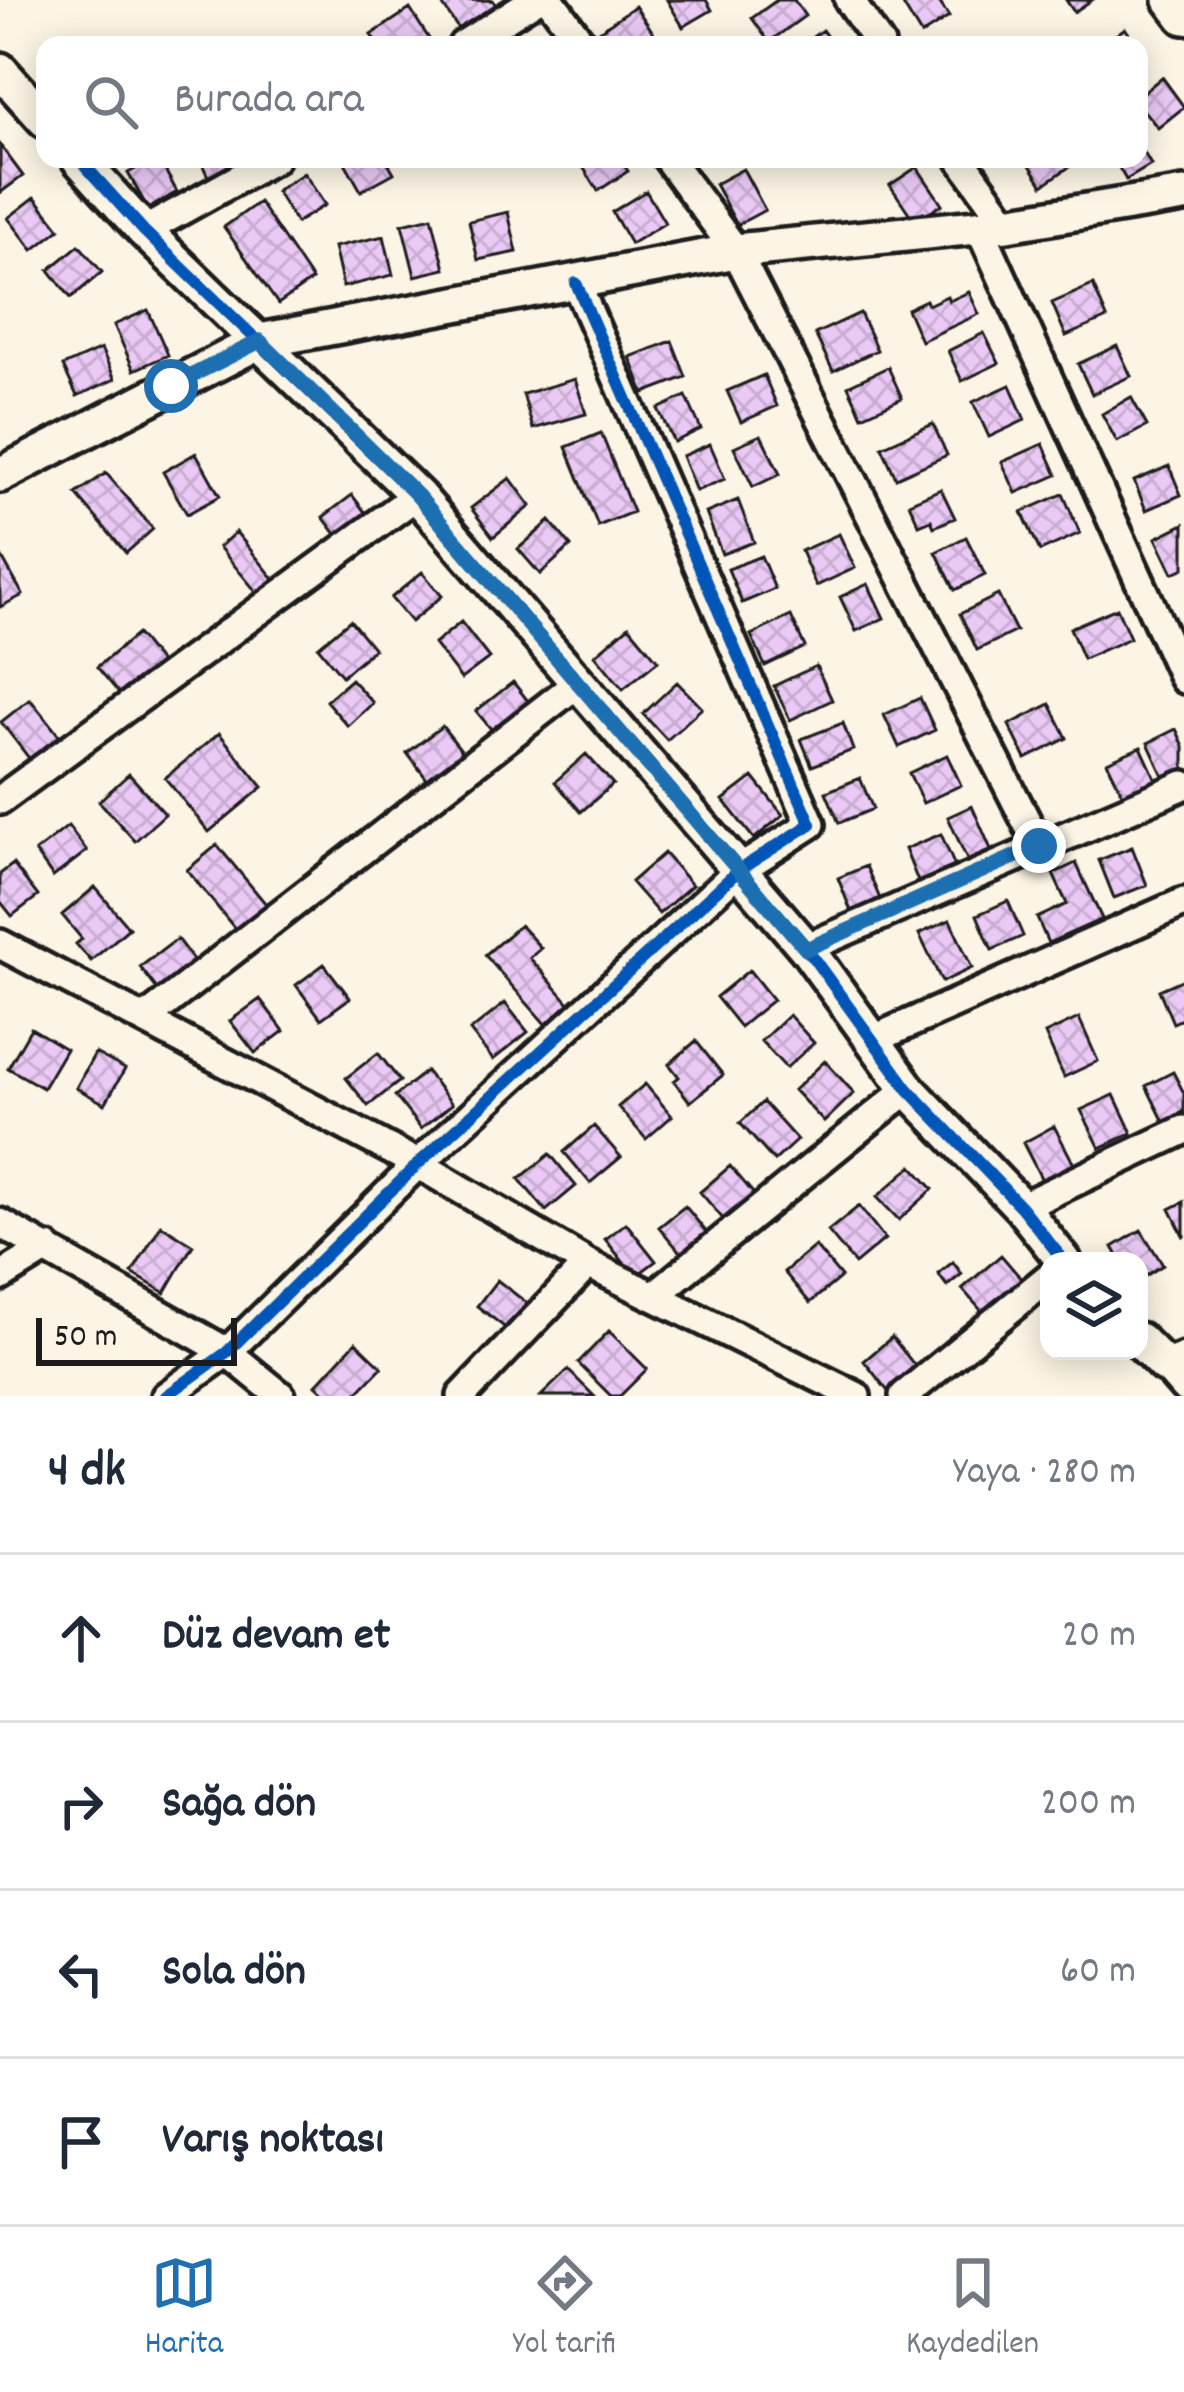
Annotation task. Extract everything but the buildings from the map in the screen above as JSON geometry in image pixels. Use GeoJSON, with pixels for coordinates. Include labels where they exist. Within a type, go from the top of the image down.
{"type":"FeatureCollection","features":[{"type":"Feature","properties":{"kind":"street"},"geometry":{"type":"LineString","coordinates":[[477,36],[534,0]]}},
{"type":"Feature","properties":{"kind":"street"},"geometry":{"type":"LineString","coordinates":[[550,0],[576,36]]}},
{"type":"Feature","properties":{"kind":"street"},"geometry":{"type":"LineString","coordinates":[[849,0],[874,36]]}},
{"type":"Feature","properties":{"kind":"street"},"geometry":{"type":"LineString","coordinates":[[1171,0],[1184,17]]}},
{"type":"Feature","properties":{"kind":"street"},"geometry":{"type":"LineString","coordinates":[[0,70],[36,110]]}},
{"type":"Feature","properties":{"kind":"street"},"geometry":{"type":"LineString","coordinates":[[88,168],[144,231],[417,495],[806,949],[908,1089],[1021,1207],[1057,1252]]}},
{"type":"Feature","properties":{"kind":"street"},"geometry":{"type":"LineString","coordinates":[[144,231],[258,168]]}},
{"type":"Feature","properties":{"kind":"street"},"geometry":{"type":"LineString","coordinates":[[675,168],[736,251],[1039,846]]}},
{"type":"Feature","properties":{"kind":"street"},"geometry":{"type":"LineString","coordinates":[[965,168],[1183,673]]}},
{"type":"Feature","properties":{"kind":"street"},"geometry":{"type":"LineString","coordinates":[[0,475],[260,341],[736,251],[993,226],[1184,195]]}},
{"type":"Feature","properties":{"kind":"street"},"geometry":{"type":"LineString","coordinates":[[166,1396],[227,1352],[418,1164],[739,870],[812,824],[576,283]]}},
{"type":"Feature","properties":{"kind":"street"},"geometry":{"type":"LineString","coordinates":[[0,800],[417,495]]}},
{"type":"Feature","properties":{"kind":"street"},"geometry":{"type":"LineString","coordinates":[[145,1019],[579,682]]}},
{"type":"Feature","properties":{"kind":"street"},"geometry":{"type":"LineString","coordinates":[[806,949],[1184,785]]}},
{"type":"Feature","properties":{"kind":"street"},"geometry":{"type":"LineString","coordinates":[[872,1040],[1184,902]]}},
{"type":"Feature","properties":{"kind":"street"},"geometry":{"type":"LineString","coordinates":[[0,944],[418,1164],[588,1264],[856,1396]]}},
{"type":"Feature","properties":{"kind":"street"},"geometry":{"type":"LineString","coordinates":[[655,1295],[908,1089]]}},
{"type":"Feature","properties":{"kind":"street"},"geometry":{"type":"LineString","coordinates":[[1021,1207],[1184,1130]]}},
{"type":"Feature","properties":{"kind":"street"},"geometry":{"type":"LineString","coordinates":[[0,1223],[227,1352],[281,1396]]}},
{"type":"Feature","properties":{"kind":"street"},"geometry":{"type":"LineString","coordinates":[[0,1277],[46,1248]]}},
{"type":"Feature","properties":{"kind":"street"},"geometry":{"type":"LineString","coordinates":[[462,1396],[588,1264]]}},
{"type":"Feature","properties":{"kind":"street"},"geometry":{"type":"LineString","coordinates":[[904,1396],[1040,1284]]}},
{"type":"Feature","properties":{"kind":"street"},"geometry":{"type":"LineString","coordinates":[[1148,1347],[1177,1370]]}},
{"type":"Feature","properties":{"kind":"cycle path"},"geometry":{"type":"LineString","coordinates":[[87,168],[144,231],[417,495],[806,948],[908,1089],[1021,1207],[1057,1252]]}},
{"type":"Feature","properties":{"kind":"cycle path"},"geometry":{"type":"LineString","coordinates":[[166,1396],[227,1352],[418,1164],[739,870],[811,824],[576,283]]}},
{"type":"Feature","properties":{"kind":"route"},"geometry":{"type":"LineString","coordinates":[[171,386],[260,341],[417,495],[806,949],[1039,846]]}}]}
